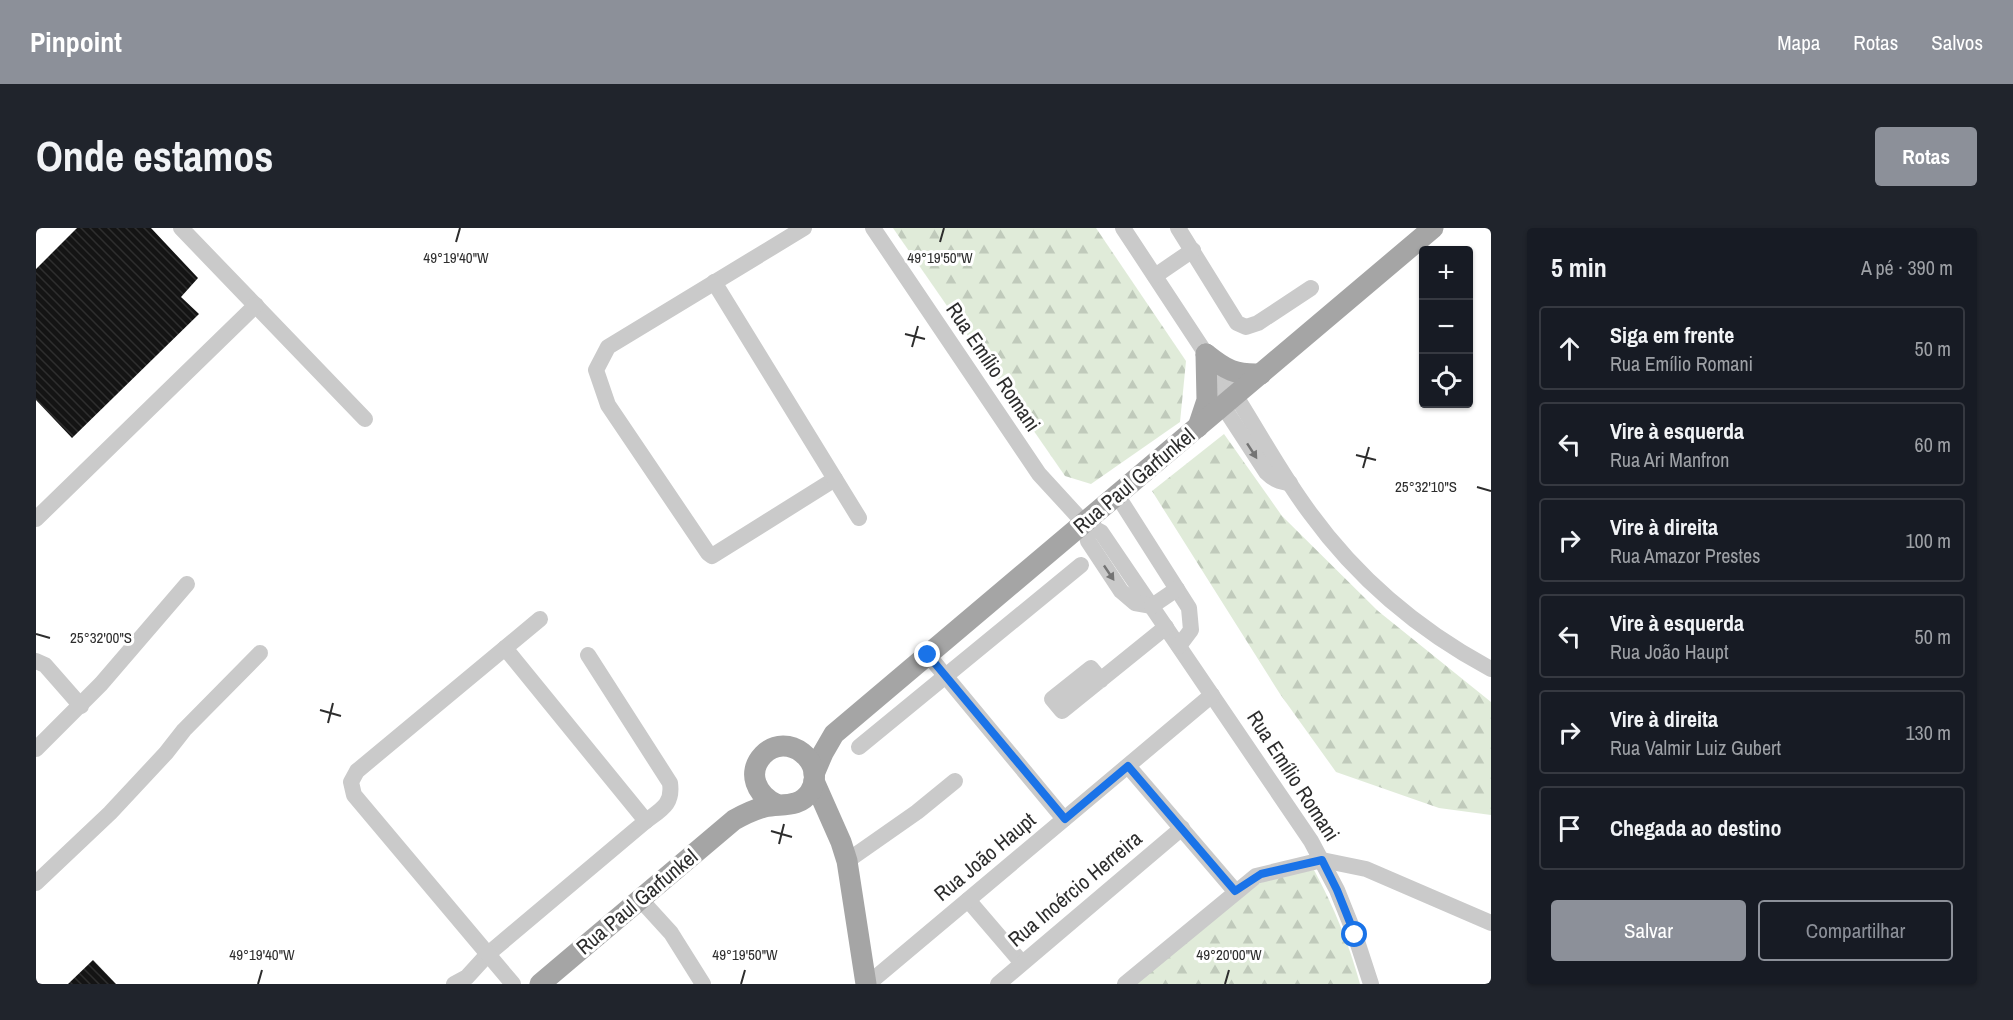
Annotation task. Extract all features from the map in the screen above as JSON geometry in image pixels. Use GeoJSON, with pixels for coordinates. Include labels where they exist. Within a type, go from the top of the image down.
{"type":"FeatureCollection","features":[{"type":"Feature","properties":{"kind":"main road","name":"Rua Paul Garfunkel"},"geometry":{"type":"LineString","coordinates":[[788,746],[817,741],[834,734],[1433,228]]}},
{"type":"Feature","properties":{"kind":"main road"},"geometry":{"type":"LineString","coordinates":[[1206,354],[1220,365],[1236,373],[1261,374]]}},
{"type":"Feature","properties":{"kind":"main road"},"geometry":{"type":"LineString","coordinates":[[1197,427],[1207,400],[1206,354]]}},
{"type":"Feature","properties":{"kind":"main road","name":"Rua Paul Garfunkel"},"geometry":{"type":"LineString","coordinates":[[814,778],[823,753],[834,734]]}},
{"type":"Feature","properties":{"kind":"main road"},"geometry":{"type":"LineString","coordinates":[[836,833],[810,816],[767,800],[760,793],[754,775],[761,756],[778,746],[788,746],[796,748],[809,758],[814,778],[841,842],[847,861],[867,984]]}},
{"type":"Feature","properties":{"kind":"main road","name":"Rua Paul Garfunkel"},"geometry":{"type":"LineString","coordinates":[[734,820],[743,805],[754,775]]}},
{"type":"Feature","properties":{"kind":"main road"},"geometry":{"type":"LineString","coordinates":[[782,805],[805,797],[814,778]]}},
{"type":"Feature","properties":{"kind":"main road","name":"Rua Paul Garfunkel"},"geometry":{"type":"LineString","coordinates":[[540,984],[734,820],[755,810],[782,805]]}},
{"type":"Feature","properties":{"kind":"street"},"geometry":{"type":"LineString","coordinates":[[181,228],[365,419]]}},
{"type":"Feature","properties":{"kind":"street"},"geometry":{"type":"LineString","coordinates":[[804,228],[608,347],[596,369],[608,405],[701,543],[712,555],[835,479]]}},
{"type":"Feature","properties":{"kind":"street","name":"Rua Emílio Romani"},"geometry":{"type":"LineString","coordinates":[[873,228],[1023,452],[1056,494],[1084,523],[1088,541],[1121,591],[1135,603],[1152,606],[1294,815],[1322,860],[1345,908],[1371,984]]}},
{"type":"Feature","properties":{"kind":"street"},"geometry":{"type":"LineString","coordinates":[[1124,228],[1206,354],[1266,472],[1273,479],[1290,483],[1323,530],[1387,597],[1437,638],[1491,669]]}},
{"type":"Feature","properties":{"kind":"street"},"geometry":{"type":"LineString","coordinates":[[1178,228],[1238,323],[1246,327],[1258,323],[1311,288]]}},
{"type":"Feature","properties":{"kind":"street"},"geometry":{"type":"LineString","coordinates":[[1155,276],[1193,250]]}},
{"type":"Feature","properties":{"kind":"street"},"geometry":{"type":"LineString","coordinates":[[714,282],[859,518]]}},
{"type":"Feature","properties":{"kind":"street"},"geometry":{"type":"LineString","coordinates":[[36,519],[256,305]]}},
{"type":"Feature","properties":{"kind":"street"},"geometry":{"type":"LineString","coordinates":[[1117,495],[1189,608],[1191,630],[1179,646]]}},
{"type":"Feature","properties":{"kind":"street"},"geometry":{"type":"LineString","coordinates":[[859,747],[1081,565]]}},
{"type":"Feature","properties":{"kind":"street"},"geometry":{"type":"LineString","coordinates":[[36,749],[81,706],[188,584]]}},
{"type":"Feature","properties":{"kind":"street"},"geometry":{"type":"LineString","coordinates":[[1152,606],[1177,589]]}},
{"type":"Feature","properties":{"kind":"street"},"geometry":{"type":"LineString","coordinates":[[513,984],[354,795],[351,782],[357,771],[540,619]]}},
{"type":"Feature","properties":{"kind":"street"},"geometry":{"type":"LineString","coordinates":[[1101,680],[1166,627]]}},
{"type":"Feature","properties":{"kind":"street"},"geometry":{"type":"LineString","coordinates":[[505,648],[646,821]]}},
{"type":"Feature","properties":{"kind":"street"},"geometry":{"type":"LineString","coordinates":[[36,883],[116,807],[184,730],[260,653]]}},
{"type":"Feature","properties":{"kind":"street"},"geometry":{"type":"LineString","coordinates":[[454,984],[467,977],[488,954],[665,807],[672,794],[670,783],[588,655]]}},
{"type":"Feature","properties":{"kind":"street"},"geometry":{"type":"LineString","coordinates":[[928,655],[1065,819]]}},
{"type":"Feature","properties":{"kind":"street"},"geometry":{"type":"LineString","coordinates":[[36,661],[45,665],[81,706]]}},
{"type":"Feature","properties":{"kind":"street","name":"Rua João Haupt"},"geometry":{"type":"LineString","coordinates":[[867,984],[1212,695]]}},
{"type":"Feature","properties":{"kind":"street"},"geometry":{"type":"LineString","coordinates":[[1128,766],[1235,891]]}},
{"type":"Feature","properties":{"kind":"street"},"geometry":{"type":"LineString","coordinates":[[847,861],[917,812],[954,781]]}},
{"type":"Feature","properties":{"kind":"street","name":"Rua Inoércio Herreira"},"geometry":{"type":"LineString","coordinates":[[998,984],[1182,828]]}},
{"type":"Feature","properties":{"kind":"street"},"geometry":{"type":"LineString","coordinates":[[1125,984],[1235,891],[1261,874],[1322,860],[1341,862],[1365,869],[1491,923]]}},
{"type":"Feature","properties":{"kind":"street"},"geometry":{"type":"LineString","coordinates":[[640,899],[671,933],[703,984]]}},
{"type":"Feature","properties":{"kind":"street"},"geometry":{"type":"LineString","coordinates":[[968,900],[1022,963]]}},
{"type":"Feature","properties":{"kind":"green space"},"geometry":{"type":"Polygon","coordinates":[[[893,228],[1096,228],[1186,361],[1180,422],[1091,484],[1065,476],[893,228]]]}},
{"type":"Feature","properties":{"kind":"green space"},"geometry":{"type":"Polygon","coordinates":[[[1224,434],[1282,516],[1378,611],[1491,702],[1491,815],[1439,808],[1336,772],[1280,694],[1152,491],[1224,434]]]}},
{"type":"Feature","properties":{"kind":"green space"},"geometry":{"type":"Polygon","coordinates":[[[1314,870],[1340,926],[1360,984],[1134,984],[1254,886],[1278,875],[1314,870]]]}},
{"type":"Feature","properties":{"kind":"building"},"geometry":{"type":"Polygon","coordinates":[[[77,228],[151,228],[198,278],[181,297],[199,314],[72,438],[36,400],[36,269],[77,228]]]}},
{"type":"Feature","properties":{"kind":"building"},"geometry":{"type":"Polygon","coordinates":[[[93,960],[116,984],[68,984],[93,960]]]}},
{"type":"Feature","properties":{"kind":"route"},"geometry":{"type":"LineString","coordinates":[[928,655],[1065,819],[1128,766],[1235,891],[1256,876],[1266,872],[1322,860],[1355,935]]}}]}
